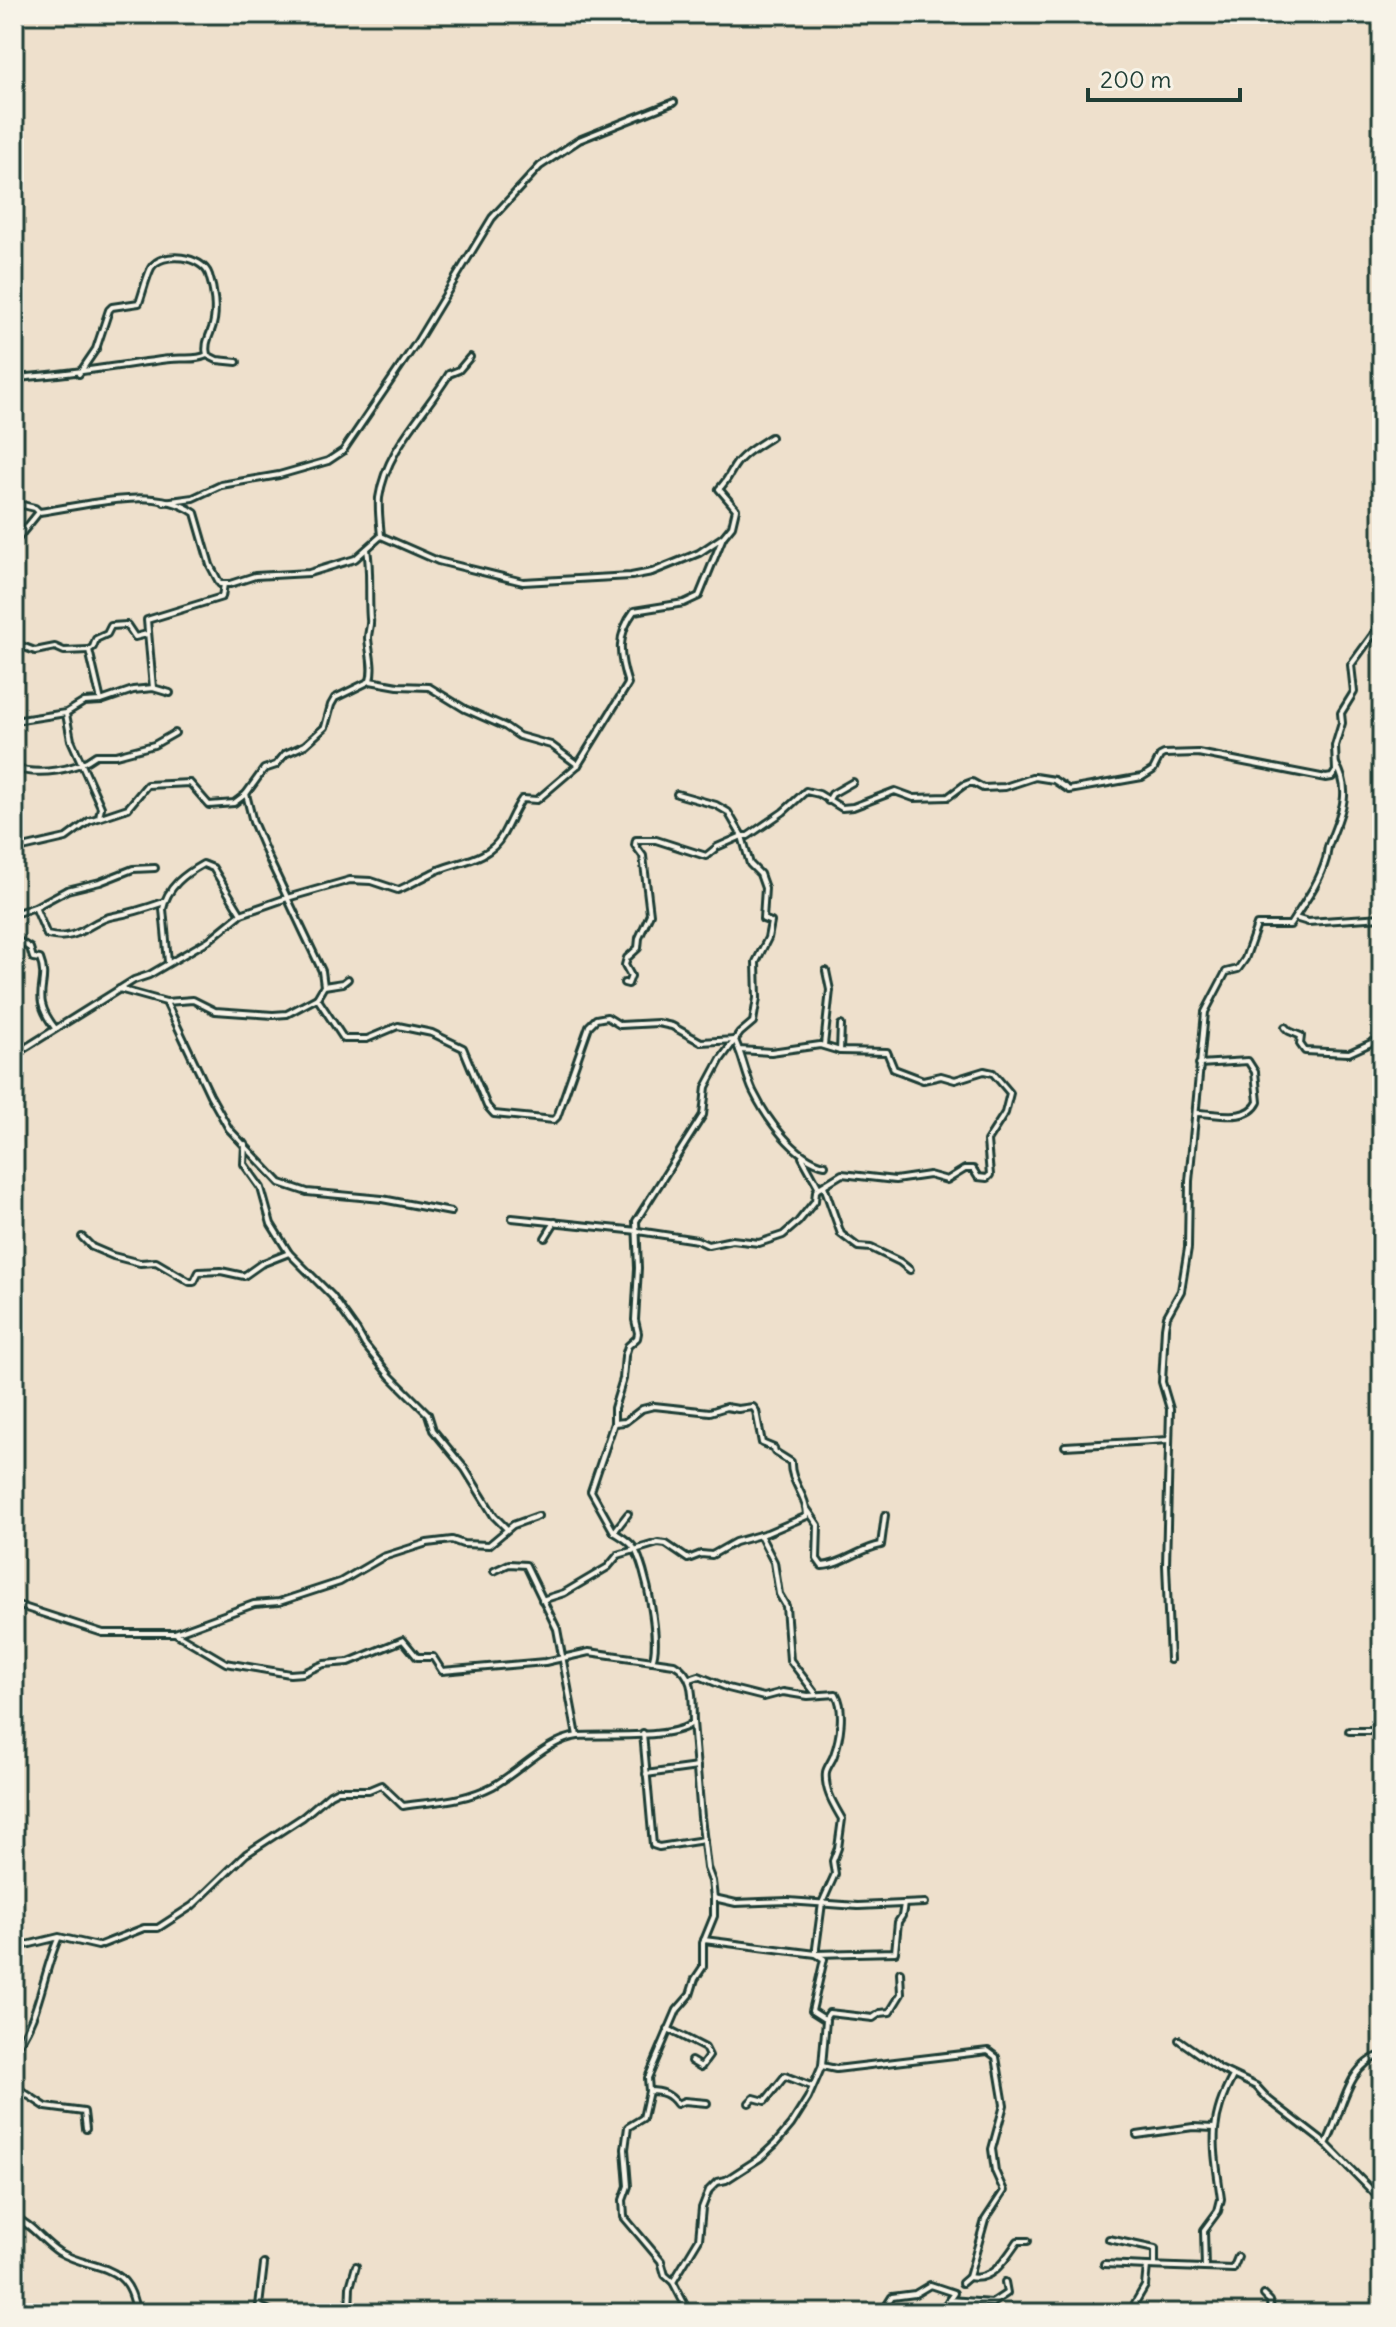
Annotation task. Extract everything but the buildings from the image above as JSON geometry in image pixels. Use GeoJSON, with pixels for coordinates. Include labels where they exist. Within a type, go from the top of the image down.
{"type":"FeatureCollection","features":[{"type":"Feature","properties":{"kind":"street"},"geometry":{"type":"LineString","coordinates":[[164,502],[193,498],[221,485],[279,475],[328,461],[343,451],[417,342],[492,218],[540,166],[579,140],[674,102]]}},
{"type":"Feature","properties":{"kind":"street"},"geometry":{"type":"LineString","coordinates":[[79,374],[96,349],[109,310],[139,303],[150,269],[156,262],[172,258],[192,259],[206,268],[214,312],[205,348],[207,355],[217,360],[237,362]]}},
{"type":"Feature","properties":{"kind":"street"},"geometry":{"type":"LineString","coordinates":[[14,378],[79,374],[207,355]]}},
{"type":"Feature","properties":{"kind":"street"},"geometry":{"type":"LineString","coordinates":[[381,536],[379,498],[397,450],[415,419],[449,374],[459,370],[470,357]]}},
{"type":"Feature","properties":{"kind":"street"},"geometry":{"type":"LineString","coordinates":[[381,536],[438,561],[523,582],[642,574],[699,553],[723,537],[732,526],[736,509],[719,489],[735,466],[752,449],[771,437]]}},
{"type":"Feature","properties":{"kind":"street"},"geometry":{"type":"LineString","coordinates":[[14,543],[39,512],[130,498],[164,502],[186,507],[195,513],[210,565],[220,584],[224,584],[255,576],[309,573],[355,559],[381,536]]}},
{"type":"Feature","properties":{"kind":"street"},"geometry":{"type":"LineString","coordinates":[[14,503],[35,508],[39,512]]}},
{"type":"Feature","properties":{"kind":"street"},"geometry":{"type":"LineString","coordinates":[[14,1055],[119,989],[209,940],[241,914],[350,880],[371,881],[398,890],[432,872],[485,853],[502,837],[504,828],[522,799],[537,800],[578,765],[628,686],[620,660],[622,631],[634,611],[684,603],[699,596],[723,537]]}},
{"type":"Feature","properties":{"kind":"street"},"geometry":{"type":"LineString","coordinates":[[367,549],[371,619],[368,639],[373,670],[370,681]]}},
{"type":"Feature","properties":{"kind":"street"},"geometry":{"type":"LineString","coordinates":[[153,688],[147,620],[222,597],[224,584]]}},
{"type":"Feature","properties":{"kind":"street"},"geometry":{"type":"LineString","coordinates":[[624,983],[628,984],[631,976],[625,965],[627,958],[638,948],[650,914],[643,856],[635,845],[636,840],[656,840],[706,856],[717,847],[748,836],[806,791],[815,792],[842,808],[853,807],[895,791],[914,798],[948,797],[972,782],[983,788],[1005,787],[1035,777],[1048,778],[1069,790],[1142,777],[1153,770],[1164,754],[1198,753],[1332,777],[1336,771],[1335,746],[1342,723],[1341,713],[1354,692],[1351,665],[1375,632],[1382,614]]}},
{"type":"Feature","properties":{"kind":"street"},"geometry":{"type":"LineString","coordinates":[[14,643],[35,651],[55,647],[64,651],[89,650],[97,637],[107,634],[111,626],[127,625],[135,637],[147,634]]}},
{"type":"Feature","properties":{"kind":"street"},"geometry":{"type":"LineString","coordinates":[[89,650],[101,701]]}},
{"type":"Feature","properties":{"kind":"street"},"geometry":{"type":"LineString","coordinates":[[14,850],[66,838],[76,833],[82,825],[128,808],[147,785],[190,783],[209,805],[234,803],[246,794],[264,769],[276,765],[285,754],[305,745],[325,727],[335,698],[370,681],[429,687],[519,736],[551,745],[578,765]]}},
{"type":"Feature","properties":{"kind":"street"},"geometry":{"type":"LineString","coordinates":[[14,721],[66,713],[84,702],[101,701],[133,690],[153,688],[170,693]]}},
{"type":"Feature","properties":{"kind":"street"},"geometry":{"type":"LineString","coordinates":[[66,713],[71,740],[101,807],[101,815],[97,818]]}},
{"type":"Feature","properties":{"kind":"street"},"geometry":{"type":"LineString","coordinates":[[14,768],[32,772],[58,770],[83,763],[96,755],[116,755],[154,745],[175,733]]}},
{"type":"Feature","properties":{"kind":"street"},"geometry":{"type":"LineString","coordinates":[[1170,1660],[1166,1565],[1170,1510],[1167,1486],[1170,1409],[1162,1382],[1167,1316],[1181,1291],[1188,1248],[1189,1181],[1205,1012],[1226,972],[1238,969],[1245,959],[1257,925],[1290,925],[1320,876],[1342,811],[1345,780],[1336,764]]}},
{"type":"Feature","properties":{"kind":"street"},"geometry":{"type":"LineString","coordinates":[[828,801],[832,794],[853,782]]}},
{"type":"Feature","properties":{"kind":"street"},"geometry":{"type":"LineString","coordinates":[[119,989],[166,1002],[193,1000],[215,1011],[273,1015],[287,1014],[317,998],[324,986],[322,971],[253,822],[246,794]]}},
{"type":"Feature","properties":{"kind":"street"},"geometry":{"type":"LineString","coordinates":[[652,1661],[656,1651],[651,1606],[635,1549],[614,1532],[591,1491],[614,1423],[614,1408],[623,1379],[625,1356],[638,1333],[635,1320],[636,1221],[688,1135],[697,1127],[703,1115],[706,1087],[735,1040],[753,1022],[757,998],[756,962],[771,926],[771,922],[763,919],[762,915],[765,888],[760,874],[750,864],[742,836],[728,812],[716,805],[677,794]]}},
{"type":"Feature","properties":{"kind":"street"},"geometry":{"type":"LineString","coordinates":[[168,962],[168,943],[162,918],[164,902],[182,876],[203,864],[213,868],[241,914]]}},
{"type":"Feature","properties":{"kind":"street"},"geometry":{"type":"LineString","coordinates":[[14,914],[67,890],[133,869],[155,868]]}},
{"type":"Feature","properties":{"kind":"street"},"geometry":{"type":"LineString","coordinates":[[35,907],[47,935],[56,937],[78,934],[106,919],[164,902]]}},
{"type":"Feature","properties":{"kind":"street"},"geometry":{"type":"LineString","coordinates":[[1295,918],[1308,922],[1382,917]]}},
{"type":"Feature","properties":{"kind":"street"},"geometry":{"type":"LineString","coordinates":[[14,938],[30,948],[33,958],[40,959],[43,968],[39,995],[42,1011],[55,1028]]}},
{"type":"Feature","properties":{"kind":"street"},"geometry":{"type":"LineString","coordinates":[[824,1045],[830,990],[826,971]]}},
{"type":"Feature","properties":{"kind":"street"},"geometry":{"type":"LineString","coordinates":[[324,986],[343,983],[348,979]]}},
{"type":"Feature","properties":{"kind":"street"},"geometry":{"type":"LineString","coordinates":[[317,998],[344,1039],[367,1039],[398,1026],[432,1033],[463,1048],[487,1106],[494,1114],[529,1119],[554,1120],[557,1117],[589,1026],[596,1019],[607,1017],[620,1025],[658,1023],[672,1026],[701,1042],[735,1040]]}},
{"type":"Feature","properties":{"kind":"street"},"geometry":{"type":"LineString","coordinates":[[166,1002],[229,1129],[280,1183],[307,1192],[382,1199],[451,1212]]}},
{"type":"Feature","properties":{"kind":"street"},"geometry":{"type":"LineString","coordinates":[[840,1051],[841,1025]]}},
{"type":"Feature","properties":{"kind":"street"},"geometry":{"type":"LineString","coordinates":[[1285,1027],[1301,1036],[1300,1044],[1305,1051],[1349,1053],[1382,1038]]}},
{"type":"Feature","properties":{"kind":"street"},"geometry":{"type":"LineString","coordinates":[[735,1040],[752,1090],[774,1126],[802,1157],[822,1187],[841,1234],[858,1247],[871,1248],[910,1270]]}},
{"type":"Feature","properties":{"kind":"street"},"geometry":{"type":"LineString","coordinates":[[512,1218],[638,1231],[697,1240],[708,1245],[732,1240],[759,1243],[783,1235],[815,1201],[816,1191],[842,1174],[895,1180],[929,1175],[947,1180],[965,1169],[973,1169],[978,1177],[987,1178],[990,1175],[987,1141],[1005,1113],[1010,1093],[993,1073],[983,1071],[955,1080],[941,1076],[923,1080],[894,1069],[887,1052],[840,1051],[824,1045],[771,1052],[739,1050]]}},
{"type":"Feature","properties":{"kind":"street"},"geometry":{"type":"LineString","coordinates":[[1196,1113],[1241,1115],[1250,1113],[1258,1102],[1255,1072],[1248,1061],[1199,1064]]}},
{"type":"Feature","properties":{"kind":"street"},"geometry":{"type":"LineString","coordinates":[[245,1144],[244,1164],[261,1188],[271,1224],[289,1253],[332,1296],[390,1376],[428,1414],[433,1430],[465,1469],[494,1516],[507,1529]]}},
{"type":"Feature","properties":{"kind":"street"},"geometry":{"type":"LineString","coordinates":[[802,1157],[825,1165]]}},
{"type":"Feature","properties":{"kind":"street"},"geometry":{"type":"LineString","coordinates":[[545,1238],[555,1222]]}},
{"type":"Feature","properties":{"kind":"street"},"geometry":{"type":"LineString","coordinates":[[82,1237],[92,1247],[113,1256],[140,1263],[156,1262],[190,1282],[194,1282],[199,1272],[221,1271],[244,1276],[261,1264],[289,1253]]}},
{"type":"Feature","properties":{"kind":"street"},"geometry":{"type":"LineString","coordinates":[[542,1600],[564,1593],[608,1567],[618,1555],[635,1549],[658,1543],[666,1544],[688,1559],[701,1554],[712,1555],[735,1542],[807,1516],[805,1496],[795,1484],[789,1467],[791,1462],[762,1443],[753,1407],[726,1407],[710,1412],[654,1406],[642,1409],[625,1422],[614,1423]]}},
{"type":"Feature","properties":{"kind":"street"},"geometry":{"type":"LineString","coordinates":[[1065,1446],[1169,1440]]}},
{"type":"Feature","properties":{"kind":"street"},"geometry":{"type":"LineString","coordinates":[[807,1509],[818,1525],[817,1559],[822,1566],[831,1566],[871,1545],[881,1545],[885,1515]]}},
{"type":"Feature","properties":{"kind":"street"},"geometry":{"type":"LineString","coordinates":[[614,1532],[628,1514]]}},
{"type":"Feature","properties":{"kind":"street"},"geometry":{"type":"LineString","coordinates":[[14,1604],[103,1633],[175,1633],[254,1604],[279,1602],[340,1582],[383,1557],[427,1543],[452,1540],[463,1544],[489,1545],[507,1529],[538,1516]]}},
{"type":"Feature","properties":{"kind":"street"},"geometry":{"type":"LineString","coordinates":[[760,1535],[774,1562],[779,1594],[786,1606],[790,1660],[816,1694]]}},
{"type":"Feature","properties":{"kind":"street"},"geometry":{"type":"LineString","coordinates":[[494,1571],[509,1564],[526,1565],[557,1629],[577,1736]]}},
{"type":"Feature","properties":{"kind":"street"},"geometry":{"type":"LineString","coordinates":[[175,1633],[226,1663],[290,1674],[303,1673],[324,1664],[349,1662],[403,1640],[417,1657],[433,1657],[442,1671],[545,1662],[589,1652],[674,1664],[684,1669],[690,1679],[714,1916],[704,1940],[703,1967],[690,1995],[677,2010],[648,2078],[647,2109],[643,2118],[628,2127],[625,2149],[628,2186],[623,2200],[624,2217],[661,2261],[665,2275],[673,2282],[689,2313]]}},
{"type":"Feature","properties":{"kind":"street"},"geometry":{"type":"LineString","coordinates":[[690,1679],[699,1676],[728,1688],[764,1697],[783,1692],[808,1696],[836,1694],[840,1711],[839,1739],[826,1771],[828,1792],[842,1819],[833,1861],[835,1874],[822,1903],[816,1954]]}},
{"type":"Feature","properties":{"kind":"street"},"geometry":{"type":"LineString","coordinates":[[14,1948],[59,1937],[98,1946],[144,1928],[158,1928],[201,1897],[246,1854],[338,1790],[369,1790],[381,1785],[403,1806],[459,1800],[512,1775],[554,1743],[577,1736],[674,1733],[693,1722]]}},
{"type":"Feature","properties":{"kind":"street"},"geometry":{"type":"LineString","coordinates":[[1349,1731],[1382,1731]]}},
{"type":"Feature","properties":{"kind":"street"},"geometry":{"type":"LineString","coordinates":[[643,1733],[653,1845],[659,1847],[704,1840]]}},
{"type":"Feature","properties":{"kind":"street"},"geometry":{"type":"LineString","coordinates":[[646,1774],[697,1767]]}},
{"type":"Feature","properties":{"kind":"street"},"geometry":{"type":"LineString","coordinates":[[714,1898],[736,1903],[788,1901],[883,1906],[925,1903]]}},
{"type":"Feature","properties":{"kind":"street"},"geometry":{"type":"LineString","coordinates":[[704,1940],[816,1954],[895,1952],[898,1922],[904,1903]]}},
{"type":"Feature","properties":{"kind":"street"},"geometry":{"type":"LineString","coordinates":[[14,2050],[30,2028],[37,1998],[59,1937]]}},
{"type":"Feature","properties":{"kind":"street"},"geometry":{"type":"LineString","coordinates":[[816,1954],[824,1959],[812,2011],[825,2019]]}},
{"type":"Feature","properties":{"kind":"street"},"geometry":{"type":"LineString","coordinates":[[673,2282],[699,2239],[702,2208],[709,2190],[717,2182],[726,2180],[760,2158],[791,2125],[808,2098],[822,2066],[825,2019],[829,2013],[873,2018],[890,2012],[901,1994],[900,1972]]}},
{"type":"Feature","properties":{"kind":"street"},"geometry":{"type":"LineString","coordinates":[[668,2029],[705,2048],[709,2056],[701,2067],[691,2061]]}},
{"type":"Feature","properties":{"kind":"street"},"geometry":{"type":"LineString","coordinates":[[1179,2040],[1233,2076],[1256,2086],[1269,2100],[1326,2144],[1382,2201]]}},
{"type":"Feature","properties":{"kind":"street"},"geometry":{"type":"LineString","coordinates":[[822,2066],[836,2069],[988,2051],[996,2057],[1004,2105],[992,2149],[995,2171],[1004,2191],[985,2220],[969,2277],[962,2283]]}},
{"type":"Feature","properties":{"kind":"street"},"geometry":{"type":"LineString","coordinates":[[1326,2144],[1356,2073],[1371,2059],[1382,2055]]}},
{"type":"Feature","properties":{"kind":"street"},"geometry":{"type":"LineString","coordinates":[[749,2103],[754,2098],[765,2101],[785,2076],[811,2086]]}},
{"type":"Feature","properties":{"kind":"street"},"geometry":{"type":"LineString","coordinates":[[1205,2268],[1205,2228],[1218,2211],[1221,2199],[1214,2128],[1220,2101],[1233,2076]]}},
{"type":"Feature","properties":{"kind":"street"},"geometry":{"type":"LineString","coordinates":[[14,2086],[46,2107],[84,2112],[86,2129]]}},
{"type":"Feature","properties":{"kind":"street"},"geometry":{"type":"LineString","coordinates":[[649,2091],[664,2092],[677,2104],[684,2101],[707,2103]]}},
{"type":"Feature","properties":{"kind":"street"},"geometry":{"type":"LineString","coordinates":[[1137,2135],[1193,2127],[1214,2128]]}},
{"type":"Feature","properties":{"kind":"street"},"geometry":{"type":"LineString","coordinates":[[14,2217],[60,2253],[106,2268],[124,2280],[134,2296],[136,2313]]}},
{"type":"Feature","properties":{"kind":"street"},"geometry":{"type":"LineString","coordinates":[[1109,2239],[1155,2249],[1155,2266]]}},
{"type":"Feature","properties":{"kind":"street"},"geometry":{"type":"LineString","coordinates":[[969,2277],[985,2277],[1003,2265],[1018,2241],[1028,2241]]}},
{"type":"Feature","properties":{"kind":"street"},"geometry":{"type":"LineString","coordinates":[[1104,2264],[1235,2268],[1238,2257]]}},
{"type":"Feature","properties":{"kind":"street"},"geometry":{"type":"LineString","coordinates":[[264,2264],[259,2306],[275,2313]]}},
{"type":"Feature","properties":{"kind":"street"},"geometry":{"type":"LineString","coordinates":[[349,2313],[350,2287],[356,2266]]}},
{"type":"Feature","properties":{"kind":"street"},"geometry":{"type":"LineString","coordinates":[[1134,2313],[1135,2303],[1145,2286],[1147,2266]]}},
{"type":"Feature","properties":{"kind":"street"},"geometry":{"type":"LineString","coordinates":[[949,2300],[992,2303],[1007,2293],[1005,2282]]}},
{"type":"Feature","properties":{"kind":"street"},"geometry":{"type":"LineString","coordinates":[[882,2313],[892,2297],[915,2294],[930,2285],[954,2293],[940,2313]]}},
{"type":"Feature","properties":{"kind":"street"},"geometry":{"type":"LineString","coordinates":[[1264,2295],[1270,2301],[1271,2313]]}}]}
